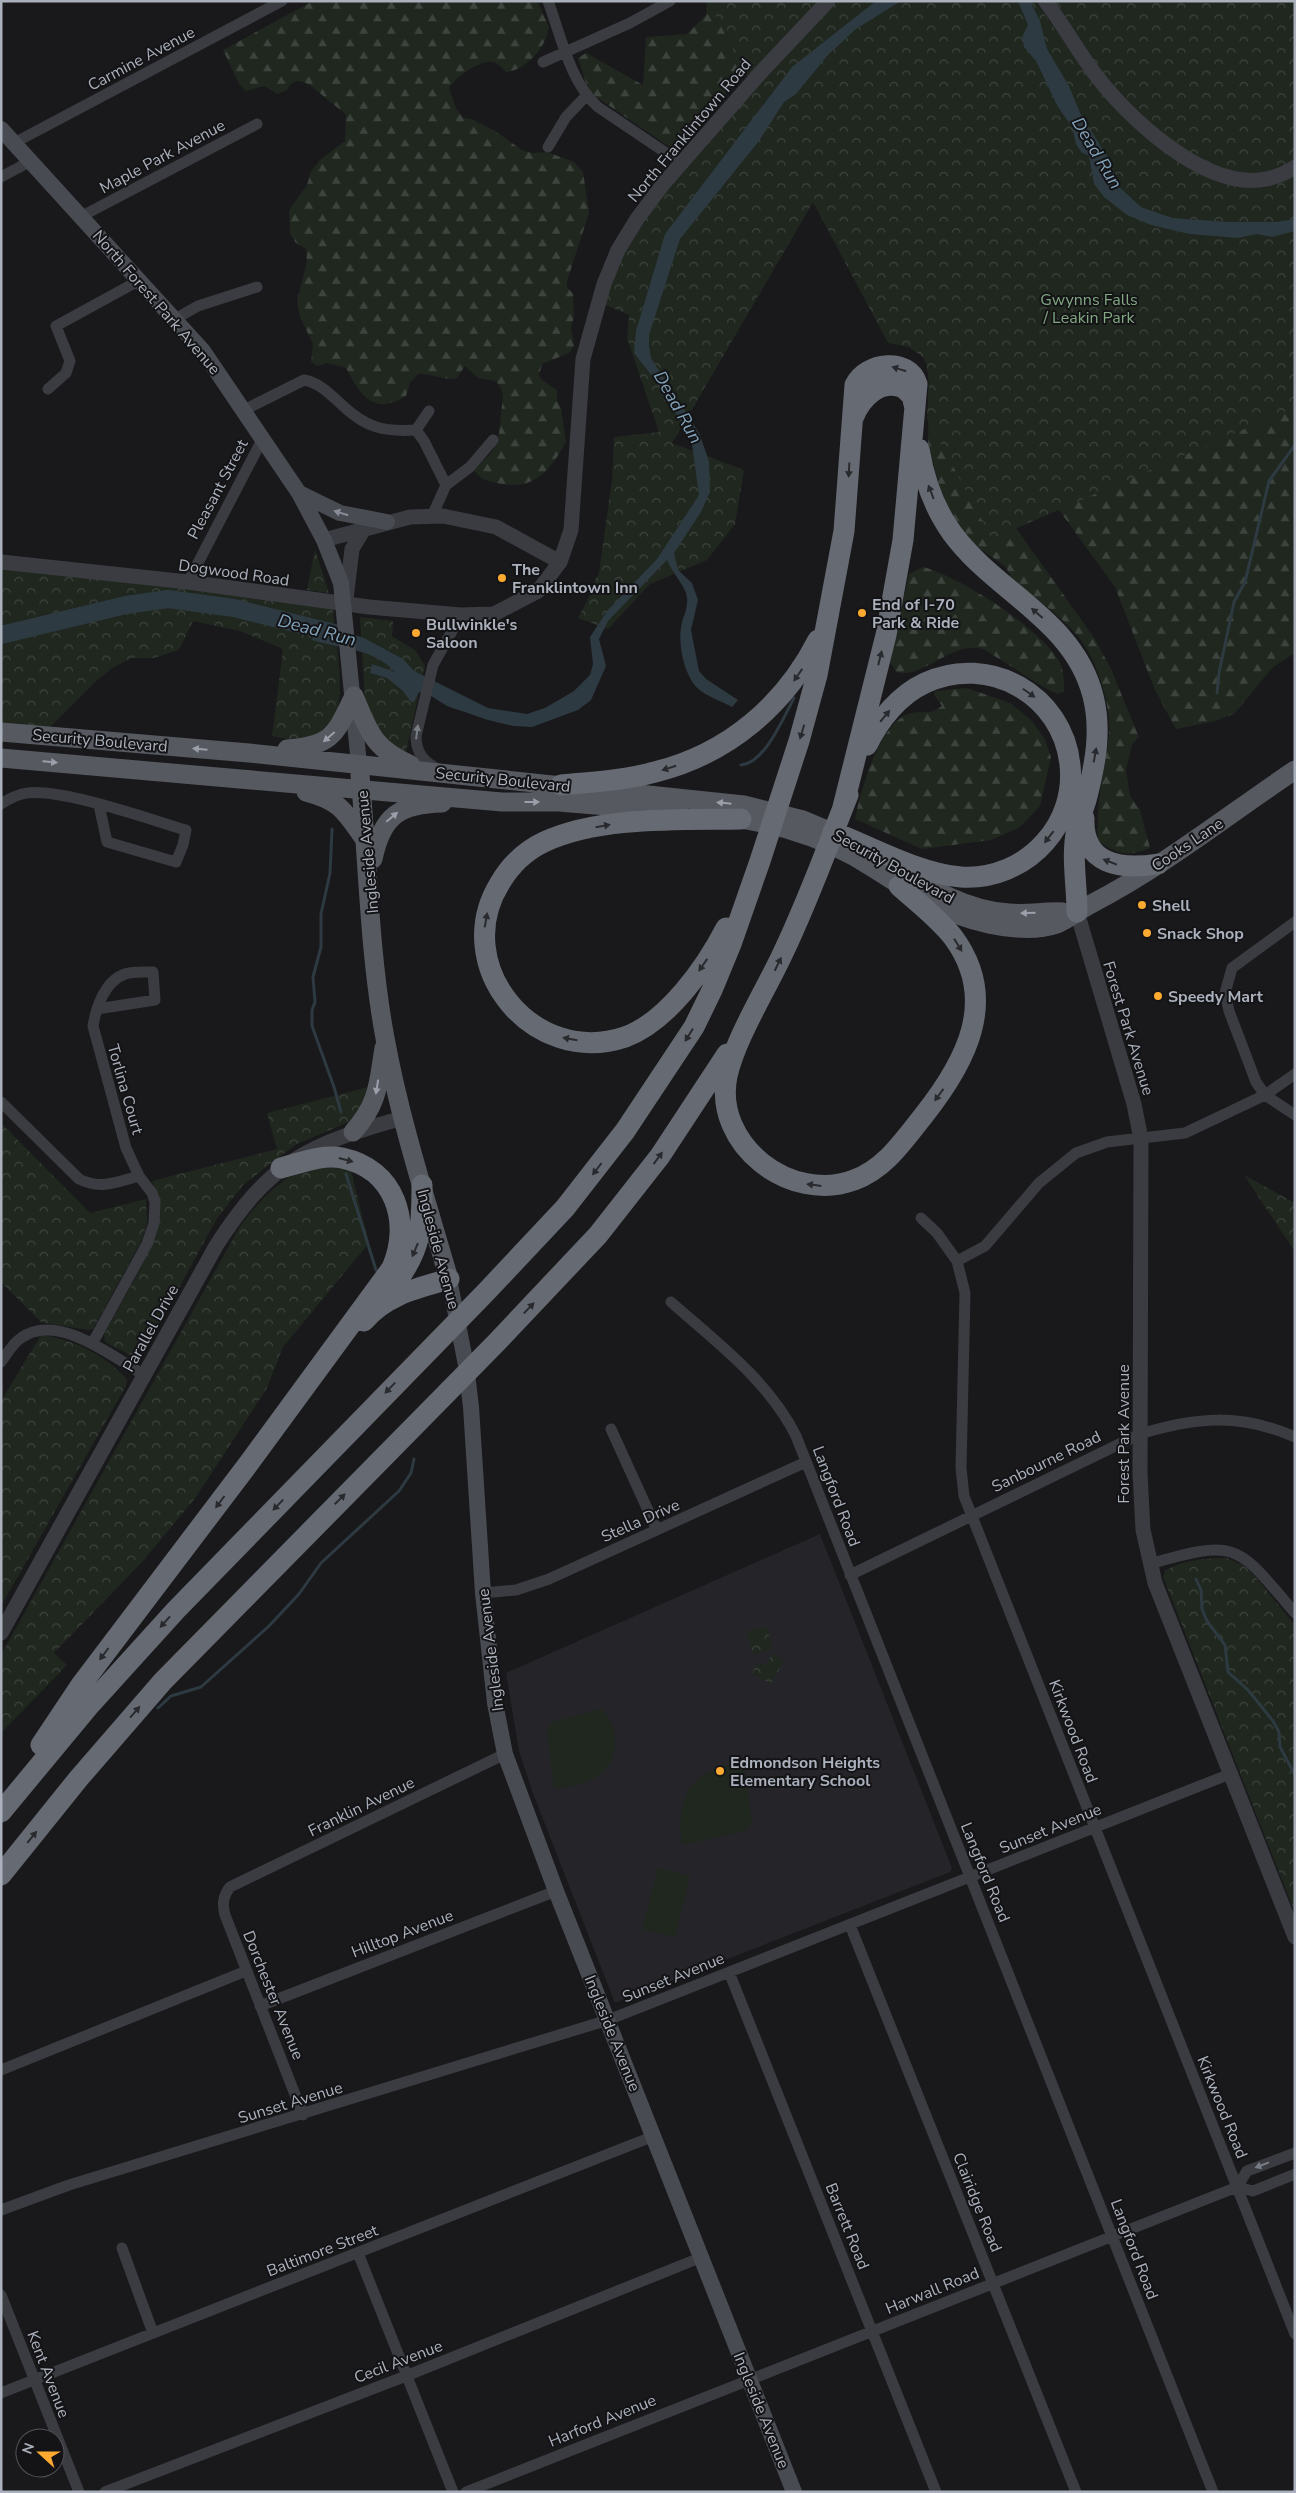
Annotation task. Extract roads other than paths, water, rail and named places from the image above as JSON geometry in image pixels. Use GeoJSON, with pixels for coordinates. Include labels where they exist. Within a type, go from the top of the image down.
{"type":"FeatureCollection","features":[{"type":"Feature","properties":{"kind":"highway"},"geometry":{"type":"LineString","coordinates":[[1,1812],[88,1707],[176,1610],[424,1353],[540,1236],[593,1174],[635,1117],[694,1027],[712,990],[760,861],[808,714],[830,617],[844,531],[855,385],[861,374],[876,367],[897,367],[913,376],[917,384],[903,540],[886,636],[843,807]]}},
{"type":"Feature","properties":{"kind":"highway"},"geometry":{"type":"LineString","coordinates":[[915,415],[924,475],[940,516],[953,534],[990,573],[1063,636],[1082,665],[1093,697],[1098,732],[1085,802],[1077,828],[1075,848],[1076,912]]}},
{"type":"Feature","properties":{"kind":"highway"},"geometry":{"type":"LineString","coordinates":[[561,785],[616,780],[654,773],[706,754],[733,739],[760,718],[787,689],[810,656],[830,617]]}},
{"type":"Feature","properties":{"kind":"highway"},"geometry":{"type":"LineString","coordinates":[[833,832],[943,874],[976,877],[1007,870],[1037,852],[1058,824],[1065,809],[1071,777],[1066,740],[1051,713],[1039,700],[1011,683],[978,673],[958,673],[923,683],[908,693],[884,716],[873,733],[843,807],[815,880],[784,951],[756,1007],[727,1077],[730,1115],[743,1144],[760,1164],[787,1179],[812,1185],[832,1185],[854,1181],[880,1166],[906,1138],[953,1076],[969,1041],[975,1012],[973,983],[962,951],[943,926],[899,886]]}},
{"type":"Feature","properties":{"kind":"highway"},"geometry":{"type":"LineString","coordinates":[[1085,802],[1084,828],[1088,842],[1102,860],[1124,867],[1158,864]]}},
{"type":"Feature","properties":{"kind":"highway"},"geometry":{"type":"LineString","coordinates":[[742,819],[650,821],[617,824],[564,834],[530,850],[505,874],[489,905],[485,925],[485,945],[496,985],[520,1015],[550,1035],[588,1042],[625,1036],[657,1017],[691,982],[722,936],[760,861]]}},
{"type":"Feature","properties":{"kind":"highway"},"geometry":{"type":"LineString","coordinates":[[1,1876],[79,1778],[163,1681],[563,1273],[629,1197],[690,1112],[756,1007]]}},
{"type":"Feature","properties":{"kind":"highway"},"geometry":{"type":"LineString","coordinates":[[1,1804],[81,1685],[249,1463],[392,1268],[400,1241],[399,1212],[395,1201],[380,1179],[367,1169],[342,1158],[315,1159],[281,1168]]}},
{"type":"Feature","properties":{"kind":"highway"},"geometry":{"type":"LineString","coordinates":[[249,1463],[408,1266],[422,1230],[422,1185]]}},
{"type":"Feature","properties":{"kind":"highway"},"geometry":{"type":"LineString","coordinates":[[370,1314],[401,1293],[449,1280]]}},
{"type":"Feature","properties":{"kind":"main road","name":"North Forest Park Avenue"},"geometry":{"type":"LineString","coordinates":[[1,129],[140,280],[212,363],[299,493],[324,540],[343,570],[360,764]]}},
{"type":"Feature","properties":{"kind":"main road"},"geometry":{"type":"LineString","coordinates":[[299,493],[340,513],[387,522]]}},
{"type":"Feature","properties":{"kind":"main road"},"geometry":{"type":"LineString","coordinates":[[249,753],[312,747],[323,742],[338,728],[353,690]]}},
{"type":"Feature","properties":{"kind":"main road"},"geometry":{"type":"LineString","coordinates":[[353,690],[370,732],[384,751],[422,762]]}},
{"type":"Feature","properties":{"kind":"main road","name":"Security Boulevard"},"geometry":{"type":"LineString","coordinates":[[1,732],[360,764],[422,762],[446,773],[744,805],[772,810],[833,832],[860,845],[942,894],[964,904],[988,911],[1008,913],[1076,912]]}},
{"type":"Feature","properties":{"kind":"main road","name":"Security Boulevard"},"geometry":{"type":"LineString","coordinates":[[1,758],[268,782],[362,788],[502,802],[559,802],[742,819],[784,828],[827,844],[854,857],[899,886],[943,909],[986,924],[1028,927],[1056,924],[1076,912]]}},
{"type":"Feature","properties":{"kind":"main road","name":"Ingleside Avenue"},"geometry":{"type":"LineString","coordinates":[[360,764],[385,1039],[403,1118],[449,1280],[466,1365],[471,1407],[483,1593],[496,1703],[505,1754],[556,1891],[794,2492]]}},
{"type":"Feature","properties":{"kind":"main road","name":"Cooks Lane"},"geometry":{"type":"LineString","coordinates":[[1076,912],[1115,892],[1180,850],[1295,770]]}},
{"type":"Feature","properties":{"kind":"main road"},"geometry":{"type":"LineString","coordinates":[[268,782],[330,799],[346,813],[366,843]]}},
{"type":"Feature","properties":{"kind":"main road"},"geometry":{"type":"LineString","coordinates":[[369,877],[377,839],[382,828],[397,812],[429,804],[502,802]]}},
{"type":"Feature","properties":{"kind":"main road"},"geometry":{"type":"LineString","coordinates":[[354,1132],[366,1118],[375,1100],[385,1039]]}},
{"type":"Feature","properties":{"kind":"street","name":"Carmine Avenue"},"geometry":{"type":"LineString","coordinates":[[14,143],[282,1]]}},
{"type":"Feature","properties":{"kind":"street"},"geometry":{"type":"LineString","coordinates":[[548,1],[586,96],[681,163]]}},
{"type":"Feature","properties":{"kind":"street"},"geometry":{"type":"LineString","coordinates":[[543,62],[630,23],[670,1]]}},
{"type":"Feature","properties":{"kind":"street","name":"North Franklintown Road"},"geometry":{"type":"LineString","coordinates":[[462,615],[494,614],[514,605],[538,591],[560,562],[568,545],[574,513],[583,360],[604,284],[627,235],[649,202],[681,163],[762,70],[828,1]]}},
{"type":"Feature","properties":{"kind":"street"},"geometry":{"type":"LineString","coordinates":[[1045,1],[1095,74],[1151,133],[1174,151],[1213,171],[1243,180],[1268,179],[1295,167]]}},
{"type":"Feature","properties":{"kind":"street"},"geometry":{"type":"LineString","coordinates":[[548,147],[566,118],[586,96]]}},
{"type":"Feature","properties":{"kind":"street","name":"Maple Park Avenue"},"geometry":{"type":"LineString","coordinates":[[82,216],[257,124]]}},
{"type":"Feature","properties":{"kind":"street"},"geometry":{"type":"LineString","coordinates":[[1,177],[31,161]]}},
{"type":"Feature","properties":{"kind":"street"},"geometry":{"type":"LineString","coordinates":[[48,389],[66,373],[70,360],[56,326],[140,280]]}},
{"type":"Feature","properties":{"kind":"street"},"geometry":{"type":"LineString","coordinates":[[175,320],[198,306],[257,287]]}},
{"type":"Feature","properties":{"kind":"street"},"geometry":{"type":"LineString","coordinates":[[244,410],[297,382],[312,382],[371,426],[392,431],[416,430]]}},
{"type":"Feature","properties":{"kind":"street"},"geometry":{"type":"LineString","coordinates":[[416,430],[429,411]]}},
{"type":"Feature","properties":{"kind":"street"},"geometry":{"type":"LineString","coordinates":[[416,430],[424,441],[446,485]]}},
{"type":"Feature","properties":{"kind":"street","name":"Pleasant Street"},"geometry":{"type":"LineString","coordinates":[[188,582],[263,438]]}},
{"type":"Feature","properties":{"kind":"street"},"geometry":{"type":"LineString","coordinates":[[432,516],[446,485],[470,467],[493,440]]}},
{"type":"Feature","properties":{"kind":"street"},"geometry":{"type":"LineString","coordinates":[[324,540],[387,522],[432,516],[496,527],[560,562]]}},
{"type":"Feature","properties":{"kind":"street"},"geometry":{"type":"LineString","coordinates":[[343,570],[352,549],[364,529]]}},
{"type":"Feature","properties":{"kind":"street","name":"Dogwood Road"},"geometry":{"type":"LineString","coordinates":[[1,562],[188,582],[352,606],[462,615]]}},
{"type":"Feature","properties":{"kind":"street"},"geometry":{"type":"LineString","coordinates":[[422,762],[416,736],[430,678],[462,615]]}},
{"type":"Feature","properties":{"kind":"street"},"geometry":{"type":"LineString","coordinates":[[1,804],[22,794],[41,792],[65,796],[99,805],[186,830],[183,845],[176,862],[107,842],[99,805]]}},
{"type":"Feature","properties":{"kind":"street","name":"Forest Park Avenue"},"geometry":{"type":"LineString","coordinates":[[1076,912],[1134,1104],[1141,1139],[1140,1505],[1150,1564],[1165,1613],[1295,1937]]}},
{"type":"Feature","properties":{"kind":"street"},"geometry":{"type":"LineString","coordinates":[[1295,922],[1232,968],[1225,993],[1228,1011],[1256,1082],[1265,1095],[1295,1115]]}},
{"type":"Feature","properties":{"kind":"street","name":"Torlina Court"},"geometry":{"type":"LineString","coordinates":[[92,1344],[152,1233],[155,1202],[147,1185],[139,1176],[126,1148],[93,1026],[97,1009],[108,987],[125,974],[153,972],[155,1000],[97,1009]]}},
{"type":"Feature","properties":{"kind":"street"},"geometry":{"type":"LineString","coordinates":[[957,1261],[985,1246],[1039,1183],[1063,1161],[1091,1146],[1185,1133],[1265,1095],[1295,1074]]}},
{"type":"Feature","properties":{"kind":"street"},"geometry":{"type":"LineString","coordinates":[[1,1102],[79,1179],[88,1184],[106,1185],[139,1176]]}},
{"type":"Feature","properties":{"kind":"street","name":"Parallel Drive"},"geometry":{"type":"LineString","coordinates":[[1,1633],[144,1375],[235,1216],[264,1182],[281,1168],[307,1152],[354,1132],[403,1118]]}},
{"type":"Feature","properties":{"kind":"street","name":"Kirkwood Road"},"geometry":{"type":"LineString","coordinates":[[921,1218],[937,1233],[957,1261],[963,1278],[966,1309],[962,1483],[971,1515],[1295,2334]]}},
{"type":"Feature","properties":{"kind":"street","name":"Langford Road"},"geometry":{"type":"LineString","coordinates":[[671,1302],[768,1392],[788,1420],[1214,2492]]}},
{"type":"Feature","properties":{"kind":"street"},"geometry":{"type":"LineString","coordinates":[[1,1362],[19,1339],[37,1330],[61,1331],[92,1344],[144,1375]]}},
{"type":"Feature","properties":{"kind":"street","name":"Sanbourne Road"},"geometry":{"type":"LineString","coordinates":[[850,1575],[1140,1434],[1181,1422],[1222,1419],[1256,1424],[1295,1437]]}},
{"type":"Feature","properties":{"kind":"street"},"geometry":{"type":"LineString","coordinates":[[611,1429],[658,1530]]}},
{"type":"Feature","properties":{"kind":"street","name":"Stella Drive"},"geometry":{"type":"LineString","coordinates":[[483,1593],[504,1592],[528,1587],[806,1462]]}},
{"type":"Feature","properties":{"kind":"street"},"geometry":{"type":"LineString","coordinates":[[1150,1564],[1203,1550],[1218,1549],[1239,1554],[1258,1570],[1295,1613]]}},
{"type":"Feature","properties":{"kind":"street","name":"Franklin Avenue"},"geometry":{"type":"LineString","coordinates":[[230,1887],[505,1754]]}},
{"type":"Feature","properties":{"kind":"street","name":"Sunset Avenue"},"geometry":{"type":"LineString","coordinates":[[1,2210],[78,2183],[608,2020],[1230,1774]]}},
{"type":"Feature","properties":{"kind":"street","name":"Dorchester Avenue"},"geometry":{"type":"LineString","coordinates":[[230,1887],[223,1907],[246,1971],[303,2115]]}},
{"type":"Feature","properties":{"kind":"street","name":"Hilltop Avenue"},"geometry":{"type":"LineString","coordinates":[[260,2006],[556,1891]]}},
{"type":"Feature","properties":{"kind":"street","name":"Clairidge Road"},"geometry":{"type":"LineString","coordinates":[[850,1924],[1076,2492]]}},
{"type":"Feature","properties":{"kind":"street"},"geometry":{"type":"LineString","coordinates":[[1,2070],[246,1971]]}},
{"type":"Feature","properties":{"kind":"street","name":"Barrett Road"},"geometry":{"type":"LineString","coordinates":[[729,1972],[936,2492]]}},
{"type":"Feature","properties":{"kind":"street","name":"Baltimore Street"},"geometry":{"type":"LineString","coordinates":[[1,2393],[654,2136]]}},
{"type":"Feature","properties":{"kind":"street","name":"Harwall Road"},"geometry":{"type":"LineString","coordinates":[[1237,2187],[1247,2171],[1295,2152]]}},
{"type":"Feature","properties":{"kind":"street","name":"Harwall Road"},"geometry":{"type":"LineString","coordinates":[[750,2379],[1237,2187],[1253,2191],[1295,2174]]}},
{"type":"Feature","properties":{"kind":"street"},"geometry":{"type":"LineString","coordinates":[[122,2248],[153,2333]]}},
{"type":"Feature","properties":{"kind":"street"},"geometry":{"type":"LineString","coordinates":[[358,2253],[453,2492]]}},
{"type":"Feature","properties":{"kind":"street","name":"Cecil Avenue"},"geometry":{"type":"LineString","coordinates":[[105,2492],[406,2376],[702,2257]]}},
{"type":"Feature","properties":{"kind":"street","name":"Kent Avenue"},"geometry":{"type":"LineString","coordinates":[[1,2295],[79,2492]]}},
{"type":"Feature","properties":{"kind":"street","name":"Harford Avenue"},"geometry":{"type":"LineString","coordinates":[[466,2492],[750,2379]]}},
{"type":"Feature","properties":{"kind":"water","name":"Dead Run"},"geometry":{"type":"Polygon","coordinates":[[[876,1],[901,1],[856,29],[828,55],[796,94],[784,102],[759,141],[680,239],[649,335],[651,358],[699,433],[709,461],[710,492],[701,512],[674,553],[678,570],[692,583],[698,600],[691,630],[699,671],[706,679],[738,700],[732,707],[701,691],[695,686],[687,671],[680,635],[687,598],[685,589],[667,560],[608,621],[599,639],[606,666],[591,700],[578,710],[532,727],[513,726],[488,720],[447,706],[428,694],[419,692],[414,702],[411,702],[403,691],[387,678],[370,673],[372,664],[395,672],[377,658],[356,650],[312,640],[318,623],[364,638],[403,659],[414,671],[488,708],[527,714],[545,708],[574,691],[590,675],[593,664],[590,637],[607,611],[657,559],[699,495],[691,437],[652,376],[634,353],[636,331],[665,234],[792,67],[876,1]]]}},
{"type":"Feature","properties":{"kind":"water","name":"Dead Run"},"geometry":{"type":"Polygon","coordinates":[[[1018,1],[1030,1],[1040,21],[1047,49],[1069,86],[1081,115],[1111,162],[1116,184],[1141,207],[1172,218],[1228,222],[1276,222],[1295,219],[1295,231],[1272,237],[1257,234],[1238,238],[1190,234],[1151,225],[1127,215],[1104,197],[1094,184],[1089,156],[1081,152],[1076,144],[1072,127],[1058,107],[1036,61],[1024,47],[1022,37],[1028,25],[1018,1]]]}},
{"type":"Feature","properties":{"kind":"waterway"},"geometry":{"type":"LineString","coordinates":[[1217,693],[1219,673],[1234,602],[1245,582],[1269,481],[1295,445]]}},
{"type":"Feature","properties":{"kind":"waterway","name":"Dead Run"},"geometry":{"type":"LineString","coordinates":[[1,635],[126,605],[168,599],[234,608],[338,634]]}},
{"type":"Feature","properties":{"kind":"waterway"},"geometry":{"type":"LineString","coordinates":[[741,765],[750,762],[765,748],[779,727],[794,698]]}},
{"type":"Feature","properties":{"kind":"waterway"},"geometry":{"type":"LineString","coordinates":[[332,829],[330,873],[321,914],[321,947],[313,977],[315,1002],[312,1010],[312,1026],[341,1112]]}},
{"type":"Feature","properties":{"kind":"waterway"},"geometry":{"type":"LineString","coordinates":[[346,1174],[376,1270]]}},
{"type":"Feature","properties":{"kind":"waterway"},"geometry":{"type":"LineString","coordinates":[[158,1708],[171,1696],[201,1687],[269,1626],[299,1594],[321,1563],[399,1491],[411,1473],[414,1459]]}},
{"type":"Feature","properties":{"kind":"waterway"},"geometry":{"type":"LineString","coordinates":[[1196,1579],[1201,1590],[1202,1609],[1207,1621],[1225,1645],[1228,1672],[1248,1690],[1273,1721],[1279,1732],[1280,1747],[1295,1775]]}},
{"type":"Feature","properties":{"kind":"place","name":"The Franklintown Inn"},"geometry":{"type":"Point","coordinates":[502,578]}},
{"type":"Feature","properties":{"kind":"place","name":"End of I-70 Park & Ride"},"geometry":{"type":"Point","coordinates":[862,613]}},
{"type":"Feature","properties":{"kind":"place","name":"Bullwinkle's Saloon"},"geometry":{"type":"Point","coordinates":[416,633]}},
{"type":"Feature","properties":{"kind":"place","name":"Shell"},"geometry":{"type":"Point","coordinates":[1142,905]}},
{"type":"Feature","properties":{"kind":"place","name":"Snack Shop"},"geometry":{"type":"Point","coordinates":[1147,933]}},
{"type":"Feature","properties":{"kind":"place","name":"Speedy Mart"},"geometry":{"type":"Point","coordinates":[1158,996]}},
{"type":"Feature","properties":{"kind":"place","name":"Edmondson Heights Elementary School"},"geometry":{"type":"Point","coordinates":[720,1771]}},
{"type":"Feature","properties":{"kind":"park label","name":"Gwynns Falls / Leakin Park"},"geometry":{"type":"Point","coordinates":[1089,308]}}]}
